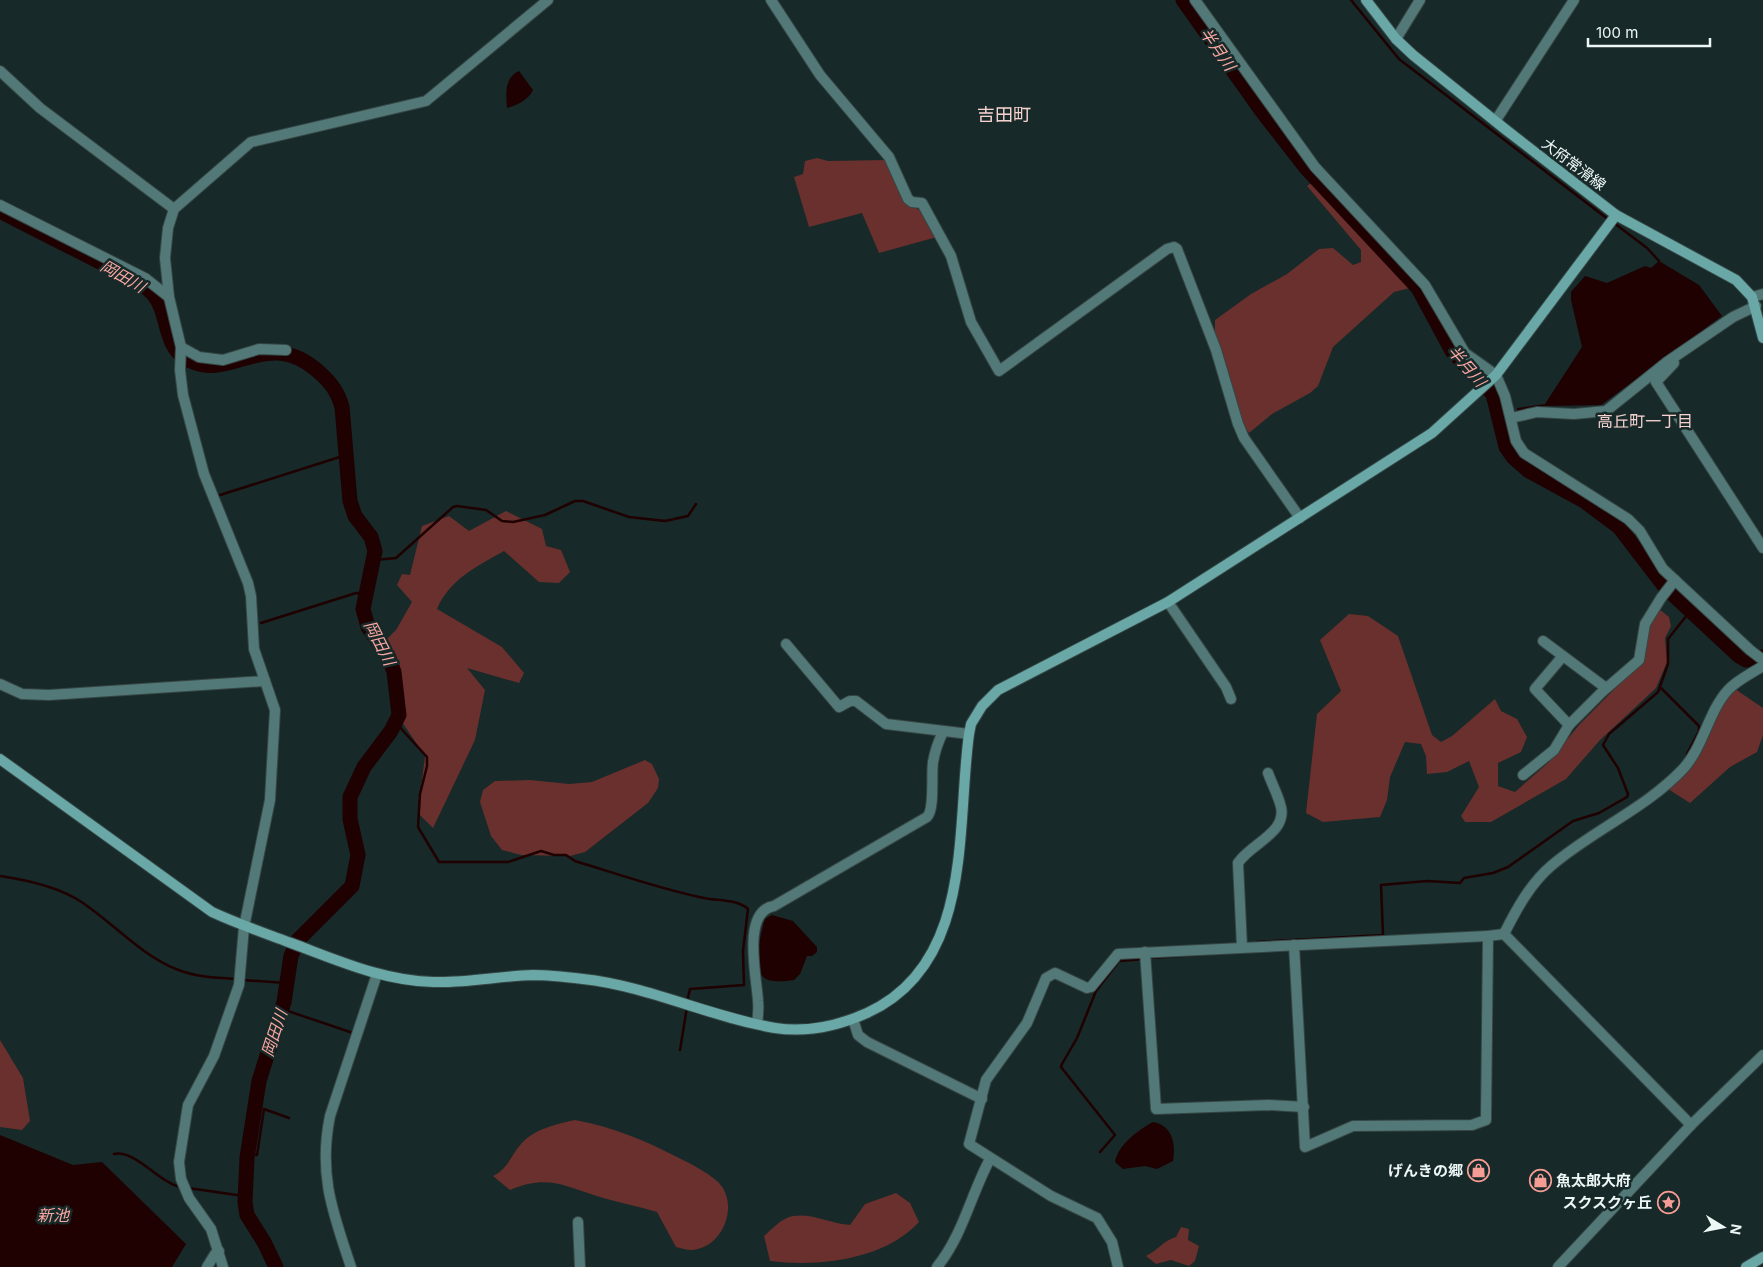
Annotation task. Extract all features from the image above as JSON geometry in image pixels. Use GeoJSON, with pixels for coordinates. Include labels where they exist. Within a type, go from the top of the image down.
{"type":"FeatureCollection","features":[{"type":"Feature","properties":{"kind":"street"},"geometry":{"type":"LineString","coordinates":[[223,1267],[211,1229],[189,1198],[181,1179],[180,1162],[188,1105],[214,1056],[238,985],[244,927],[270,800],[275,710],[254,649],[251,596],[248,582],[200,459],[184,395],[181,352],[169,297],[165,244],[170,217],[174,209],[251,142],[426,101],[548,0]]}},
{"type":"Feature","properties":{"kind":"street"},"geometry":{"type":"LineString","coordinates":[[771,0],[820,75],[889,157],[908,199],[916,203],[922,203],[950,256],[971,322],[999,370],[1167,249],[1174,247],[1178,249],[1216,350],[1244,438],[1300,518]]}},
{"type":"Feature","properties":{"kind":"street"},"geometry":{"type":"LineString","coordinates":[[1195,0],[1315,167],[1425,285],[1466,353],[1493,378],[1511,418],[1516,441],[1524,453],[1628,519],[1640,531],[1673,583],[1759,657]]}},
{"type":"Feature","properties":{"kind":"street","name":"大府常滑線"},"geometry":{"type":"LineString","coordinates":[[1366,0],[1396,39],[1413,55],[1496,120],[1504,129],[1616,215],[1736,280],[1754,302]]}},
{"type":"Feature","properties":{"kind":"street"},"geometry":{"type":"LineString","coordinates":[[1396,39],[1420,0]]}},
{"type":"Feature","properties":{"kind":"street"},"geometry":{"type":"LineString","coordinates":[[1496,120],[1574,0]]}},
{"type":"Feature","properties":{"kind":"street"},"geometry":{"type":"LineString","coordinates":[[0,71],[40,108],[174,209]]}},
{"type":"Feature","properties":{"kind":"street"},"geometry":{"type":"LineString","coordinates":[[0,205],[145,278],[169,297]]}},
{"type":"Feature","properties":{"kind":"street"},"geometry":{"type":"LineString","coordinates":[[0,759],[196,902],[244,927],[377,974],[435,982],[534,975],[588,979],[622,986],[757,1024],[802,1029],[833,1025],[853,1019],[872,1011],[896,995],[920,971],[942,934],[955,887],[969,734],[971,724],[982,706],[998,690],[1168,602],[1432,433],[1493,378],[1616,215]]}},
{"type":"Feature","properties":{"kind":"street"},"geometry":{"type":"LineString","coordinates":[[1511,418],[1537,412],[1574,414],[1606,411],[1674,357],[1763,294]]}},
{"type":"Feature","properties":{"kind":"street"},"geometry":{"type":"LineString","coordinates":[[1754,302],[1763,338]]}},
{"type":"Feature","properties":{"kind":"street"},"geometry":{"type":"LineString","coordinates":[[181,352],[222,360],[258,349],[286,350]]}},
{"type":"Feature","properties":{"kind":"street"},"geometry":{"type":"LineString","coordinates":[[1674,357],[1674,363],[1656,382],[1763,548]]}},
{"type":"Feature","properties":{"kind":"street"},"geometry":{"type":"LineString","coordinates":[[1523,775],[1554,750],[1568,726],[1606,688],[1639,660],[1645,624],[1673,583]]}},
{"type":"Feature","properties":{"kind":"street"},"geometry":{"type":"LineString","coordinates":[[1168,602],[1201,649],[1231,699]]}},
{"type":"Feature","properties":{"kind":"street"},"geometry":{"type":"LineString","coordinates":[[1543,641],[1606,688]]}},
{"type":"Feature","properties":{"kind":"street"},"geometry":{"type":"LineString","coordinates":[[786,644],[839,707],[850,701],[856,702],[886,724],[969,734]]}},
{"type":"Feature","properties":{"kind":"street"},"geometry":{"type":"LineString","coordinates":[[1563,656],[1535,689],[1568,726]]}},
{"type":"Feature","properties":{"kind":"street"},"geometry":{"type":"LineString","coordinates":[[1504,934],[1525,897],[1545,872],[1578,847],[1639,807],[1684,768],[1695,753],[1729,689],[1763,666]]}},
{"type":"Feature","properties":{"kind":"street"},"geometry":{"type":"LineString","coordinates":[[0,684],[22,694],[49,694],[265,681]]}},
{"type":"Feature","properties":{"kind":"street"},"geometry":{"type":"LineString","coordinates":[[757,1024],[758,1002],[752,959],[758,921],[762,912],[927,818],[932,808],[931,783],[936,748],[943,732]]}},
{"type":"Feature","properties":{"kind":"street"},"geometry":{"type":"LineString","coordinates":[[1242,947],[1238,863],[1246,852],[1277,828],[1282,814],[1268,773]]}},
{"type":"Feature","properties":{"kind":"street"},"geometry":{"type":"LineString","coordinates":[[1118,1267],[1112,1242],[1097,1218],[1051,1196],[990,1159],[971,1146],[968,1141],[982,1099],[986,1080],[1027,1023],[1046,978],[1050,974],[1055,974],[1086,988],[1091,987],[1118,954],[1504,934]]}},
{"type":"Feature","properties":{"kind":"street"},"geometry":{"type":"LineString","coordinates":[[1504,934],[1691,1126]]}},
{"type":"Feature","properties":{"kind":"street"},"geometry":{"type":"LineString","coordinates":[[1294,945],[1298,1054],[1304,1107],[1305,1147],[1353,1126],[1472,1125],[1486,1120],[1488,936]]}},
{"type":"Feature","properties":{"kind":"street"},"geometry":{"type":"LineString","coordinates":[[1145,952],[1156,1109],[1268,1105],[1304,1107]]}},
{"type":"Feature","properties":{"kind":"street"},"geometry":{"type":"LineString","coordinates":[[351,1267],[331,1209],[327,1182],[326,1134],[330,1116],[377,974]]}},
{"type":"Feature","properties":{"kind":"street"},"geometry":{"type":"LineString","coordinates":[[853,1019],[862,1039],[982,1099]]}},
{"type":"Feature","properties":{"kind":"street"},"geometry":{"type":"LineString","coordinates":[[1558,1267],[1691,1126],[1763,1055]]}},
{"type":"Feature","properties":{"kind":"street"},"geometry":{"type":"LineString","coordinates":[[937,1267],[955,1240],[977,1183],[990,1159]]}},
{"type":"Feature","properties":{"kind":"street"},"geometry":{"type":"LineString","coordinates":[[578,1222],[580,1267]]}},
{"type":"Feature","properties":{"kind":"street"},"geometry":{"type":"LineString","coordinates":[[206,1267],[214,1254],[219,1252]]}},
{"type":"Feature","properties":{"kind":"street"},"geometry":{"type":"LineString","coordinates":[[1746,1267],[1763,1257]]}},
{"type":"Feature","properties":{"kind":"shaded area"},"geometry":{"type":"Polygon","coordinates":[[[817,158],[828,161],[886,160],[905,202],[925,213],[937,237],[879,253],[862,213],[809,227],[794,177],[803,174],[805,161],[817,158]]]}},
{"type":"Feature","properties":{"kind":"shaded area"},"geometry":{"type":"Polygon","coordinates":[[[1313,182],[1414,287],[1394,292],[1333,347],[1318,386],[1310,393],[1272,414],[1249,433],[1242,424],[1215,336],[1215,320],[1251,294],[1287,274],[1319,249],[1333,248],[1353,265],[1361,262],[1361,250],[1307,186],[1313,182]]]}},
{"type":"Feature","properties":{"kind":"shaded area"},"geometry":{"type":"Polygon","coordinates":[[[506,511],[542,529],[546,546],[561,550],[570,572],[559,583],[539,582],[504,551],[465,575],[442,599],[437,609],[502,647],[524,673],[519,683],[467,668],[485,690],[475,740],[433,828],[418,813],[425,756],[402,722],[401,680],[375,651],[396,630],[412,602],[397,585],[402,574],[410,575],[422,526],[449,516],[469,531],[506,511]]]}},
{"type":"Feature","properties":{"kind":"shaded area"},"geometry":{"type":"Polygon","coordinates":[[[1659,609],[1669,617],[1671,626],[1665,638],[1667,662],[1656,688],[1600,740],[1566,779],[1491,822],[1465,822],[1461,816],[1479,787],[1469,761],[1447,772],[1427,774],[1426,756],[1421,744],[1405,742],[1390,777],[1387,800],[1380,817],[1323,822],[1306,813],[1317,714],[1341,691],[1320,640],[1349,614],[1368,616],[1398,636],[1432,735],[1441,742],[1452,736],[1495,699],[1501,711],[1517,719],[1527,737],[1521,752],[1498,763],[1498,786],[1515,792],[1549,762],[1579,725],[1641,662],[1650,626],[1659,609]]]}},
{"type":"Feature","properties":{"kind":"shaded area"},"geometry":{"type":"Polygon","coordinates":[[[1735,689],[1763,708],[1763,735],[1757,752],[1730,767],[1690,803],[1668,789],[1687,772],[1699,757],[1720,711],[1735,689]]]}},
{"type":"Feature","properties":{"kind":"shaded area"},"geometry":{"type":"Polygon","coordinates":[[[645,760],[652,764],[659,779],[658,788],[648,803],[585,852],[570,856],[521,855],[502,850],[491,836],[480,802],[483,790],[495,781],[530,780],[569,784],[592,782],[645,760]]]}},
{"type":"Feature","properties":{"kind":"shaded area"},"geometry":{"type":"Polygon","coordinates":[[[0,1040],[23,1078],[30,1121],[22,1130],[0,1127],[0,1040]]]}},
{"type":"Feature","properties":{"kind":"shaded area"},"geometry":{"type":"Polygon","coordinates":[[[575,1120],[616,1131],[668,1152],[717,1181],[724,1190],[728,1201],[728,1212],[720,1234],[702,1248],[691,1250],[676,1247],[657,1212],[556,1183],[535,1183],[510,1190],[493,1176],[506,1166],[521,1144],[532,1134],[575,1120]]]}},
{"type":"Feature","properties":{"kind":"shaded area"},"geometry":{"type":"Polygon","coordinates":[[[896,1193],[910,1203],[919,1222],[905,1235],[888,1245],[869,1253],[829,1261],[789,1263],[770,1261],[764,1236],[784,1219],[794,1216],[810,1216],[850,1225],[865,1204],[896,1193]]]}},
{"type":"Feature","properties":{"kind":"shaded area"},"geometry":{"type":"Polygon","coordinates":[[[1181,1227],[1189,1229],[1188,1240],[1199,1246],[1195,1261],[1189,1266],[1171,1260],[1156,1264],[1146,1256],[1168,1240],[1176,1237],[1181,1227]]]}},
{"type":"Feature","properties":{"kind":"water"},"geometry":{"type":"Polygon","coordinates":[[[519,71],[533,90],[522,102],[507,108],[506,92],[508,82],[519,71]]]}},
{"type":"Feature","properties":{"kind":"water"},"geometry":{"type":"Polygon","coordinates":[[[1659,261],[1699,285],[1722,316],[1601,405],[1546,406],[1517,411],[1517,408],[1545,404],[1582,347],[1571,300],[1571,292],[1585,276],[1607,283],[1645,266],[1651,268],[1659,261]]]}},
{"type":"Feature","properties":{"kind":"water"},"geometry":{"type":"Polygon","coordinates":[[[772,915],[793,921],[817,947],[817,952],[812,956],[807,956],[800,974],[794,980],[769,980],[761,975],[758,951],[761,933],[765,919],[772,915]]]}},
{"type":"Feature","properties":{"kind":"water"},"geometry":{"type":"Polygon","coordinates":[[[1153,1122],[1165,1127],[1172,1137],[1173,1161],[1157,1169],[1145,1166],[1123,1169],[1115,1162],[1120,1150],[1135,1134],[1153,1122]]]}},
{"type":"Feature","properties":{"kind":"water","name":"新池"},"geometry":{"type":"Polygon","coordinates":[[[0,1135],[73,1165],[102,1162],[186,1244],[172,1267],[0,1267],[0,1135]]]}},
{"type":"Feature","properties":{"kind":"waterway","name":"半月川"},"geometry":{"type":"LineString","coordinates":[[1183,0],[1261,110],[1306,168],[1418,288],[1452,351],[1493,394],[1506,447],[1513,457],[1529,471],[1584,501],[1619,527],[1665,587],[1739,656],[1746,660],[1763,657]]}},
{"type":"Feature","properties":{"kind":"waterway"},"geometry":{"type":"LineString","coordinates":[[1351,0],[1399,59],[1609,220]]}},
{"type":"Feature","properties":{"kind":"waterway","name":"岡田川"},"geometry":{"type":"LineString","coordinates":[[0,211],[127,275],[141,284],[158,301],[173,345],[185,358],[201,365],[217,365],[265,354],[282,353],[300,359],[328,380],[334,388],[342,407],[350,501],[355,516],[371,537],[375,551],[363,609],[368,627],[389,658],[394,672],[399,715],[391,731],[364,767],[350,797],[350,819],[358,855],[352,886],[298,940],[291,956],[284,1002],[259,1081],[247,1158],[245,1202],[247,1215],[264,1242],[276,1267]]}},
{"type":"Feature","properties":{"kind":"waterway"},"geometry":{"type":"LineString","coordinates":[[1614,223],[1647,248],[1659,263]]}},
{"type":"Feature","properties":{"kind":"waterway"},"geometry":{"type":"LineString","coordinates":[[220,495],[346,455]]}},
{"type":"Feature","properties":{"kind":"waterway"},"geometry":{"type":"LineString","coordinates":[[375,560],[396,558],[453,507],[457,506],[486,510],[502,521],[513,522],[545,515],[575,501],[583,501],[629,517],[665,521],[688,516],[696,504]]}},
{"type":"Feature","properties":{"kind":"waterway"},"geometry":{"type":"LineString","coordinates":[[261,623],[356,593],[365,594]]}},
{"type":"Feature","properties":{"kind":"waterway"},"geometry":{"type":"LineString","coordinates":[[1256,944],[1257,942],[1383,935],[1381,885],[1427,881],[1460,883],[1464,878],[1493,873],[1508,867],[1573,821],[1599,813],[1627,797],[1628,794],[1618,768],[1603,745],[1609,734],[1658,692],[1668,664],[1668,639],[1691,610]]}},
{"type":"Feature","properties":{"kind":"waterway"},"geometry":{"type":"LineString","coordinates":[[1661,688],[1699,726],[1699,731],[1687,754]]}},
{"type":"Feature","properties":{"kind":"waterway"},"geometry":{"type":"LineString","coordinates":[[396,723],[427,757],[427,766],[420,794],[418,827],[439,862],[508,862],[541,851],[554,855],[566,855],[575,861],[655,886],[704,898],[739,903],[748,909],[743,951],[744,985],[690,989],[687,1002]]}},
{"type":"Feature","properties":{"kind":"waterway"},"geometry":{"type":"LineString","coordinates":[[0,876],[43,885],[74,897],[151,956],[176,969],[213,978],[236,979]]}},
{"type":"Feature","properties":{"kind":"waterway"},"geometry":{"type":"LineString","coordinates":[[1149,958],[1253,951]]}},
{"type":"Feature","properties":{"kind":"waterway"},"geometry":{"type":"LineString","coordinates":[[1100,1152],[1115,1135],[1061,1067],[1077,1038],[1096,991],[1119,961],[1144,959]]}},
{"type":"Feature","properties":{"kind":"waterway"},"geometry":{"type":"LineString","coordinates":[[242,980],[287,983]]}},
{"type":"Feature","properties":{"kind":"waterway"},"geometry":{"type":"LineString","coordinates":[[680,1050],[687,1007]]}},
{"type":"Feature","properties":{"kind":"waterway"},"geometry":{"type":"LineString","coordinates":[[282,1009],[353,1033]]}},
{"type":"Feature","properties":{"kind":"waterway"},"geometry":{"type":"LineString","coordinates":[[247,1153],[257,1155],[264,1109],[289,1118]]}},
{"type":"Feature","properties":{"kind":"waterway"},"geometry":{"type":"LineString","coordinates":[[114,1154],[130,1156],[172,1184],[180,1187]]}},
{"type":"Feature","properties":{"kind":"waterway"},"geometry":{"type":"LineString","coordinates":[[188,1188],[244,1196]]}},
{"type":"Feature","properties":{"kind":"place","name":"げんきの郷"},"geometry":{"type":"Point","coordinates":[1479,1170]}},
{"type":"Feature","properties":{"kind":"place","name":"魚太郎大府"},"geometry":{"type":"Point","coordinates":[1540,1180]}},
{"type":"Feature","properties":{"kind":"place","name":"スクスクヶ丘"},"geometry":{"type":"Point","coordinates":[1668,1202]}},
{"type":"Feature","properties":{"kind":"district","name":"吉田町"},"geometry":{"type":"Point","coordinates":[1004,114]}},
{"type":"Feature","properties":{"kind":"district","name":"高丘町一丁目"},"geometry":{"type":"Point","coordinates":[1645,421]}}]}
